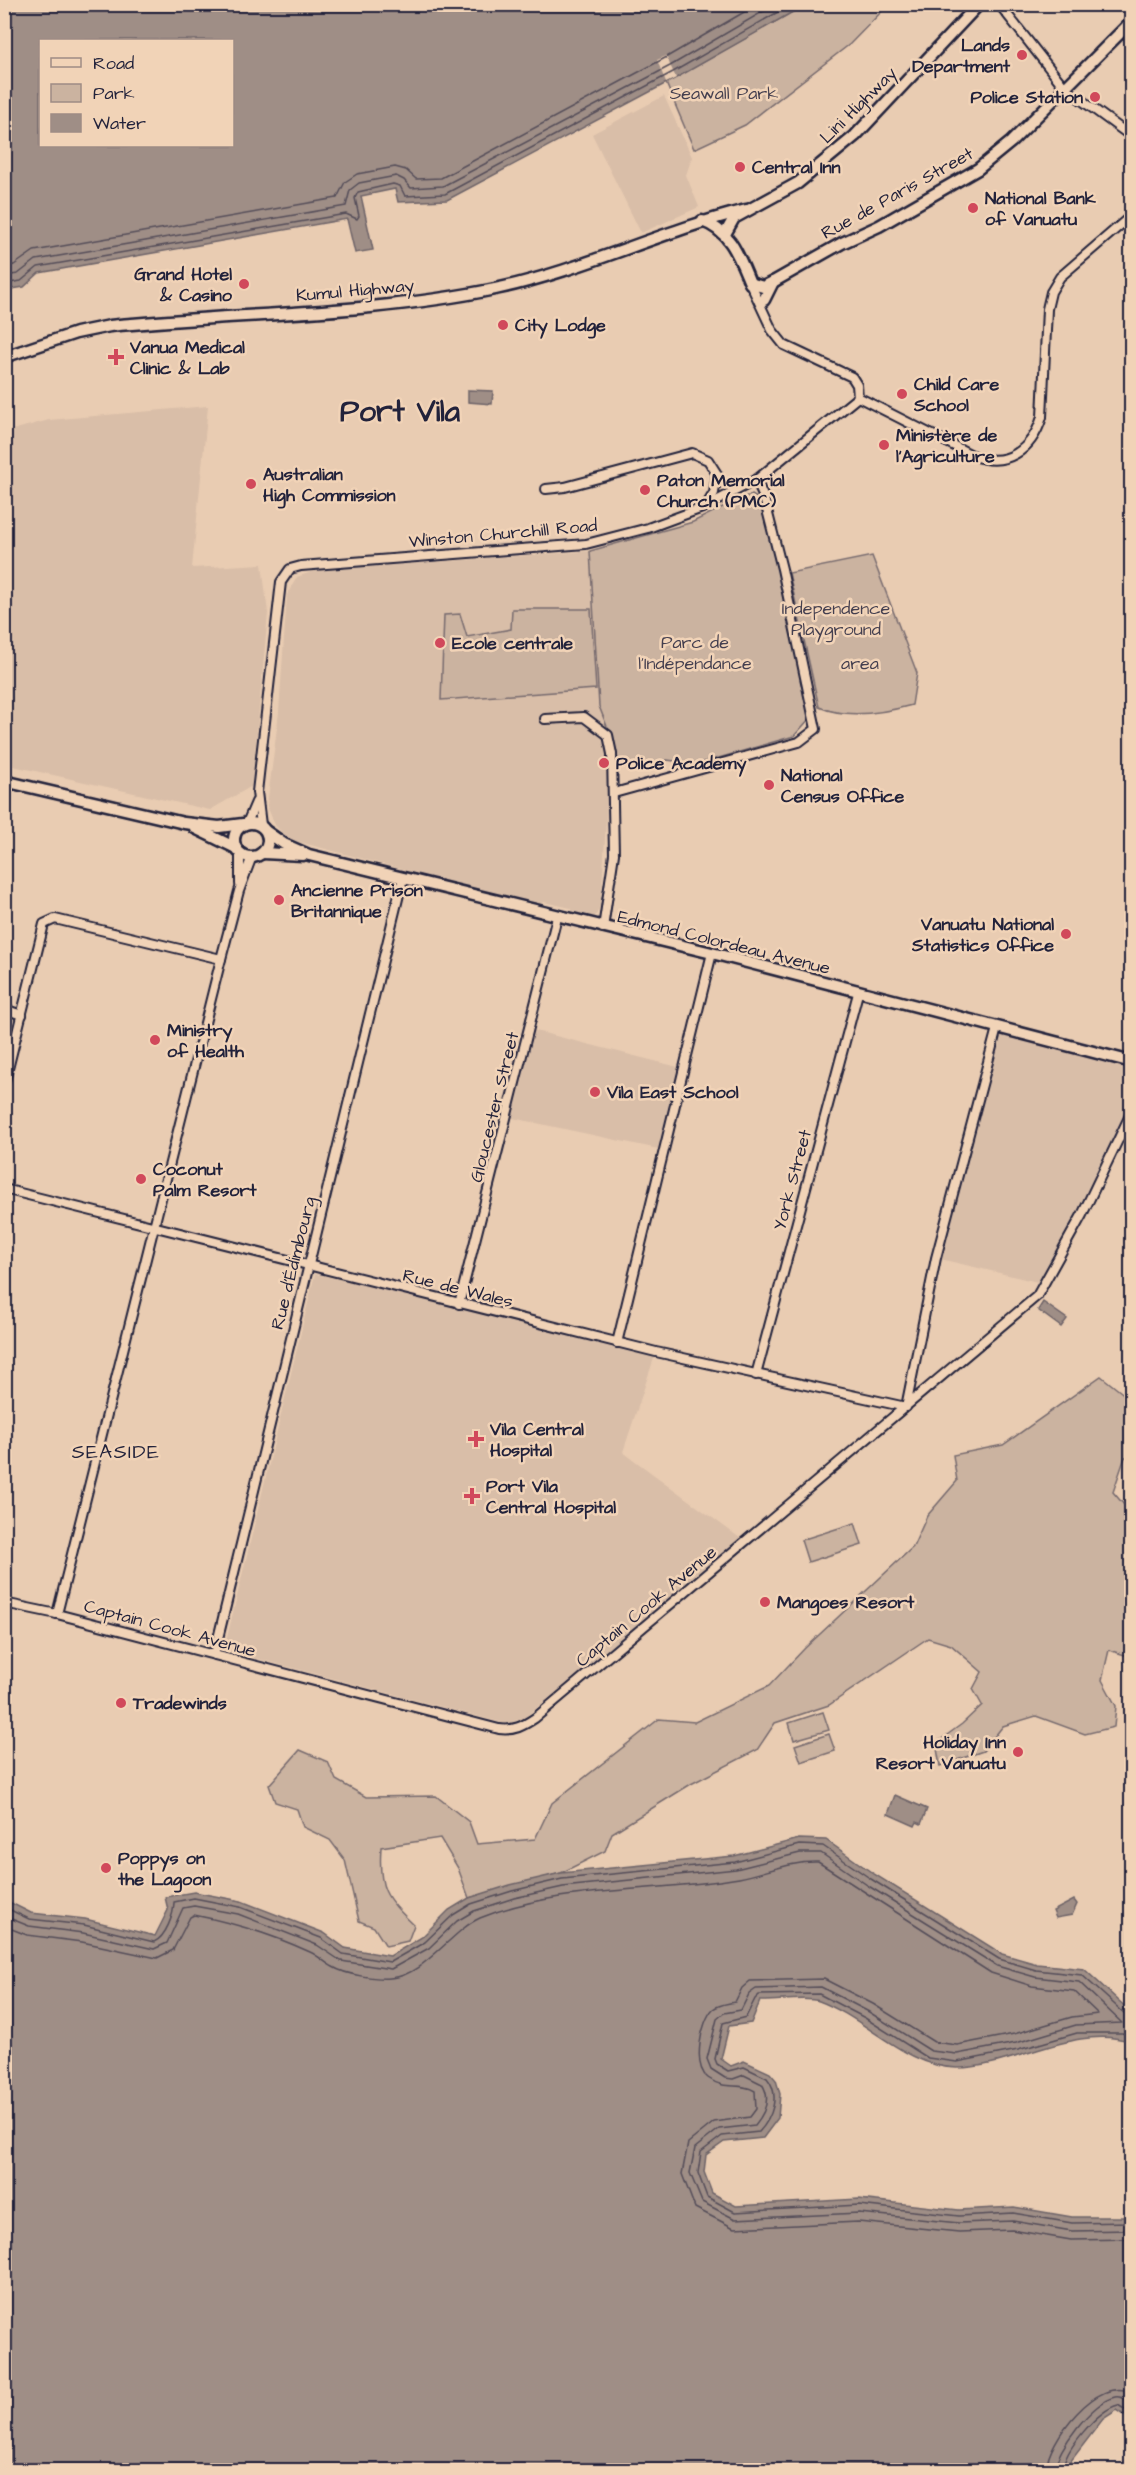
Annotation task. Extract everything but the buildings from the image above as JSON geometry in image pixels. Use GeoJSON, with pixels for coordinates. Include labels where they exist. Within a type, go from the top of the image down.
{"type":"FeatureCollection","features":[{"type":"Feature","properties":{"kind":"street","name":"Lini Highway"},"geometry":{"type":"LineString","coordinates":[[702,221],[763,204],[798,183],[855,136],[979,4]]}},
{"type":"Feature","properties":{"kind":"street"},"geometry":{"type":"LineString","coordinates":[[999,4],[1065,88],[1131,137]]}},
{"type":"Feature","properties":{"kind":"street","name":"Rue de Paris Street"},"geometry":{"type":"LineString","coordinates":[[754,285],[773,282],[842,243],[879,226],[978,169],[1011,142],[1131,21]]}},
{"type":"Feature","properties":{"kind":"street","name":"Lini Highway"},"geometry":{"type":"LineString","coordinates":[[725,234],[734,218],[746,210]]}},
{"type":"Feature","properties":{"kind":"street"},"geometry":{"type":"LineString","coordinates":[[702,221],[716,226],[725,234],[754,285],[776,336],[784,345],[852,377],[857,386],[858,397],[979,458],[1003,460],[1024,450],[1035,438],[1042,417],[1047,309],[1051,292],[1060,278],[1131,215]]}},
{"type":"Feature","properties":{"kind":"street","name":"Kumul Highway"},"geometry":{"type":"LineString","coordinates":[[4,357],[76,333],[110,326],[384,304],[496,289],[633,249],[702,221]]}},
{"type":"Feature","properties":{"kind":"street"},"geometry":{"type":"LineString","coordinates":[[764,312],[764,300],[773,282]]}},
{"type":"Feature","properties":{"kind":"street","name":"Winston Churchill Road"},"geometry":{"type":"LineString","coordinates":[[257,800],[281,582],[290,569],[301,566],[586,544],[648,528],[705,507],[756,480],[858,397]]}},
{"type":"Feature","properties":{"kind":"street"},"geometry":{"type":"LineString","coordinates":[[546,489],[565,487],[692,453],[708,460],[717,474],[714,493],[705,507]]}},
{"type":"Feature","properties":{"kind":"street"},"geometry":{"type":"LineString","coordinates":[[614,793],[799,742],[816,729],[782,569],[764,498],[756,480]]}},
{"type":"Feature","properties":{"kind":"street"},"geometry":{"type":"LineString","coordinates":[[545,719],[584,717],[608,735],[612,754],[614,793],[614,854],[603,928]]}},
{"type":"Feature","properties":{"kind":"street"},"geometry":{"type":"LineString","coordinates":[[4,781],[184,823],[219,827],[245,824],[264,828],[284,844],[309,855]]}},
{"type":"Feature","properties":{"kind":"street"},"geometry":{"type":"LineString","coordinates":[[57,1614],[239,891],[243,854],[234,840],[236,831],[245,824],[257,800]]}},
{"type":"Feature","properties":{"kind":"street"},"geometry":{"type":"LineString","coordinates":[[257,800],[269,839],[263,853]]}},
{"type":"Feature","properties":{"kind":"street"},"geometry":{"type":"LineString","coordinates":[[184,823],[217,837],[243,854],[309,855]]}},
{"type":"Feature","properties":{"kind":"street","name":"Edmond Colordeau Avenue"},"geometry":{"type":"LineString","coordinates":[[309,855],[712,953],[858,993],[1131,1062]]}},
{"type":"Feature","properties":{"kind":"street","name":"Rue d'Édimbourg"},"geometry":{"type":"LineString","coordinates":[[214,1655],[403,878]]}},
{"type":"Feature","properties":{"kind":"street","name":"Gloucester Street"},"geometry":{"type":"LineString","coordinates":[[459,1304],[557,917]]}},
{"type":"Feature","properties":{"kind":"street"},"geometry":{"type":"LineString","coordinates":[[4,1085],[44,924],[48,920],[55,919],[221,959]]}},
{"type":"Feature","properties":{"kind":"street"},"geometry":{"type":"LineString","coordinates":[[617,1343],[712,953]]}},
{"type":"Feature","properties":{"kind":"street","name":"York Street"},"geometry":{"type":"LineString","coordinates":[[756,1375],[858,993]]}},
{"type":"Feature","properties":{"kind":"street"},"geometry":{"type":"LineString","coordinates":[[4,1009],[22,1015]]}},
{"type":"Feature","properties":{"kind":"street"},"geometry":{"type":"LineString","coordinates":[[906,1407],[936,1258],[997,1028]]}},
{"type":"Feature","properties":{"kind":"street","name":"Captain Cook Avenue"},"geometry":{"type":"LineString","coordinates":[[4,1603],[57,1614],[499,1729],[509,1730],[520,1727],[535,1718],[1038,1296],[1082,1215],[1131,1111]]}},
{"type":"Feature","properties":{"kind":"street","name":"Rue de Wales"},"geometry":{"type":"LineString","coordinates":[[4,1189],[617,1343],[906,1407]]}},
{"type":"Feature","properties":{"kind":"shaded area"},"geometry":{"type":"Polygon","coordinates":[[[664,96],[692,157],[686,175],[699,207],[641,233],[592,134],[664,96]]]}},
{"type":"Feature","properties":{"kind":"shaded area"},"geometry":{"type":"Polygon","coordinates":[[[208,406],[192,568],[262,564],[268,613],[252,786],[210,810],[13,766],[4,713],[5,432],[49,420],[208,406]]]}},
{"type":"Feature","properties":{"kind":"shaded area"},"geometry":{"type":"Polygon","coordinates":[[[590,551],[599,706],[608,728],[610,755],[601,905],[595,917],[573,912],[571,908],[544,902],[537,905],[288,839],[275,825],[267,806],[279,712],[287,595],[297,577],[317,570],[590,551]]]}},
{"type":"Feature","properties":{"kind":"shaded area"},"geometry":{"type":"Polygon","coordinates":[[[997,1028],[1131,1062],[1131,1111],[1046,1284],[936,1258],[997,1028]]]}},
{"type":"Feature","properties":{"kind":"shaded area","name":"Vila East School"},"geometry":{"type":"Polygon","coordinates":[[[528,1029],[682,1068],[663,1150],[508,1117],[528,1029]]]}},
{"type":"Feature","properties":{"kind":"shaded area","name":"Port Vila Central Hospital"},"geometry":{"type":"Polygon","coordinates":[[[315,1274],[490,1311],[656,1352],[623,1452],[744,1541],[524,1718],[507,1724],[224,1650],[315,1274]]]}},
{"type":"Feature","properties":{"kind":"green space","name":"Seawall Park"},"geometry":{"type":"Polygon","coordinates":[[[805,5],[888,5],[850,44],[745,125],[694,149],[666,83],[805,5]]]}},
{"type":"Feature","properties":{"kind":"green space","name":"Parc de l'Indépendance"},"geometry":{"type":"Polygon","coordinates":[[[752,495],[760,500],[772,539],[810,718],[794,736],[698,764],[667,760],[642,769],[619,766],[615,747],[599,706],[590,551],[693,522],[743,497],[752,495]]]}},
{"type":"Feature","properties":{"kind":"green space","name":"area"},"geometry":{"type":"Polygon","coordinates":[[[872,556],[917,673],[912,705],[865,714],[830,711],[819,707],[789,573],[872,556]]]}},
{"type":"Feature","properties":{"kind":"green space"},"geometry":{"type":"Polygon","coordinates":[[[512,609],[591,609],[596,689],[441,700],[444,615],[460,614],[467,637],[511,629],[512,609]]]}},
{"type":"Feature","properties":{"kind":"green space"},"geometry":{"type":"Polygon","coordinates":[[[1101,1376],[1131,1400],[1131,1457],[1125,1457],[1113,1492],[1131,1513],[1131,1657],[1109,1650],[1102,1680],[1116,1706],[1114,1727],[1085,1734],[1036,1716],[1003,1726],[983,1751],[940,1766],[936,1743],[962,1724],[982,1705],[973,1689],[982,1672],[951,1645],[928,1638],[829,1705],[775,1723],[757,1750],[691,1784],[612,1833],[605,1851],[561,1873],[469,1898],[458,1868],[440,1838],[381,1847],[382,1883],[396,1907],[414,1925],[408,1941],[386,1946],[374,1927],[359,1921],[345,1860],[330,1840],[303,1827],[297,1809],[275,1802],[269,1785],[300,1750],[328,1762],[336,1780],[366,1797],[436,1796],[469,1822],[477,1844],[535,1839],[552,1803],[659,1719],[695,1722],[769,1686],[805,1648],[913,1547],[927,1516],[957,1481],[953,1455],[1003,1445],[1101,1376]]]}},
{"type":"Feature","properties":{"kind":"green space"},"geometry":{"type":"Polygon","coordinates":[[[855,1523],[862,1545],[808,1562],[801,1540],[855,1523]]]}},
{"type":"Feature","properties":{"kind":"green space"},"geometry":{"type":"Polygon","coordinates":[[[823,1712],[829,1730],[794,1740],[789,1723],[823,1712]]]}},
{"type":"Feature","properties":{"kind":"green space"},"geometry":{"type":"Polygon","coordinates":[[[829,1734],[835,1751],[801,1762],[795,1745],[829,1734]]]}},
{"type":"Feature","properties":{"kind":"water"},"geometry":{"type":"Polygon","coordinates":[[[4,5],[805,5],[676,78],[447,200],[398,202],[395,189],[361,196],[373,250],[355,253],[347,219],[39,273],[24,287],[5,290],[4,5]]]}},
{"type":"Feature","properties":{"kind":"water"},"geometry":{"type":"Polygon","coordinates":[[[468,390],[493,391],[492,404],[468,402],[468,390]]]}},
{"type":"Feature","properties":{"kind":"water"},"geometry":{"type":"Polygon","coordinates":[[[1043,1302],[1067,1319],[1061,1327],[1038,1310],[1043,1302]]]}},
{"type":"Feature","properties":{"kind":"water"},"geometry":{"type":"Polygon","coordinates":[[[895,1795],[927,1809],[921,1824],[917,1822],[915,1826],[888,1814],[895,1795]]]}},
{"type":"Feature","properties":{"kind":"water"},"geometry":{"type":"Polygon","coordinates":[[[799,1839],[826,1840],[874,1874],[1002,1954],[1037,1964],[1084,1969],[1131,2012],[1131,2042],[1110,2038],[1088,2038],[1000,2061],[957,2068],[939,2066],[921,2060],[819,2001],[807,1999],[760,2001],[751,2023],[729,2026],[721,2059],[731,2066],[744,2061],[770,2073],[776,2080],[780,2094],[778,2118],[763,2138],[724,2142],[706,2155],[704,2172],[712,2193],[736,2206],[859,2199],[959,2210],[1014,2207],[1072,2217],[1131,2217],[1131,2420],[1117,2410],[1103,2419],[1070,2462],[1068,2470],[5,2470],[5,1900],[31,1913],[85,1919],[155,1936],[168,1910],[165,1897],[194,1892],[241,1901],[324,1933],[345,1948],[390,1956],[422,1937],[449,1910],[469,1898],[510,1885],[561,1873],[734,1856],[799,1839]]]}},
{"type":"Feature","properties":{"kind":"water"},"geometry":{"type":"Polygon","coordinates":[[[1074,1900],[1077,1904],[1072,1915],[1056,1918],[1053,1911],[1074,1900]]]}},
{"type":"Feature","properties":{"kind":"pier"},"geometry":{"type":"Polygon","coordinates":[[[666,56],[676,78],[666,83],[657,60],[666,56]]]}},
{"type":"Feature","properties":{"kind":"place","name":"Lands Department"},"geometry":{"type":"Point","coordinates":[1022,55]}},
{"type":"Feature","properties":{"kind":"place","name":"Police Station"},"geometry":{"type":"Point","coordinates":[1095,97]}},
{"type":"Feature","properties":{"kind":"place","name":"Central Inn"},"geometry":{"type":"Point","coordinates":[740,167]}},
{"type":"Feature","properties":{"kind":"place","name":"National Bank of Vanuatu"},"geometry":{"type":"Point","coordinates":[973,208]}},
{"type":"Feature","properties":{"kind":"place","name":"Grand Hotel & Casino"},"geometry":{"type":"Point","coordinates":[244,284]}},
{"type":"Feature","properties":{"kind":"place","name":"City Lodge"},"geometry":{"type":"Point","coordinates":[503,325]}},
{"type":"Feature","properties":{"kind":"place","name":"Vanua Medical Clinic & Lab"},"geometry":{"type":"Point","coordinates":[116,357]}},
{"type":"Feature","properties":{"kind":"place","name":"Child Care School"},"geometry":{"type":"Point","coordinates":[902,394]}},
{"type":"Feature","properties":{"kind":"place","name":"Ministère de l'Agriculture"},"geometry":{"type":"Point","coordinates":[884,445]}},
{"type":"Feature","properties":{"kind":"place","name":"Australian High Commission"},"geometry":{"type":"Point","coordinates":[251,484]}},
{"type":"Feature","properties":{"kind":"place","name":"Paton Memorial Church (PMC)"},"geometry":{"type":"Point","coordinates":[645,490]}},
{"type":"Feature","properties":{"kind":"place","name":"Ecole centrale"},"geometry":{"type":"Point","coordinates":[440,643]}},
{"type":"Feature","properties":{"kind":"place","name":"Police Academy"},"geometry":{"type":"Point","coordinates":[604,763]}},
{"type":"Feature","properties":{"kind":"place","name":"National Census Office"},"geometry":{"type":"Point","coordinates":[769,785]}},
{"type":"Feature","properties":{"kind":"place","name":"Ancienne Prison Britannique"},"geometry":{"type":"Point","coordinates":[279,900]}},
{"type":"Feature","properties":{"kind":"place","name":"Vanuatu National Statistics Office"},"geometry":{"type":"Point","coordinates":[1066,934]}},
{"type":"Feature","properties":{"kind":"place","name":"Ministry of Health"},"geometry":{"type":"Point","coordinates":[155,1040]}},
{"type":"Feature","properties":{"kind":"place","name":"Vila East School"},"geometry":{"type":"Point","coordinates":[595,1092]}},
{"type":"Feature","properties":{"kind":"place","name":"Coconut Palm Resort"},"geometry":{"type":"Point","coordinates":[141,1179]}},
{"type":"Feature","properties":{"kind":"place","name":"Vila Central Hospital"},"geometry":{"type":"Point","coordinates":[476,1439]}},
{"type":"Feature","properties":{"kind":"place","name":"Port Vila Central Hospital"},"geometry":{"type":"Point","coordinates":[472,1496]}},
{"type":"Feature","properties":{"kind":"place","name":"Mangoes Resort"},"geometry":{"type":"Point","coordinates":[765,1602]}},
{"type":"Feature","properties":{"kind":"place","name":"Tradewinds"},"geometry":{"type":"Point","coordinates":[121,1703]}},
{"type":"Feature","properties":{"kind":"place","name":"Holiday Inn Resort Vanuatu"},"geometry":{"type":"Point","coordinates":[1018,1752]}},
{"type":"Feature","properties":{"kind":"place","name":"Poppys on the Lagoon"},"geometry":{"type":"Point","coordinates":[106,1868]}},
{"type":"Feature","properties":{"kind":"district","name":"Port Vila"},"geometry":{"type":"Point","coordinates":[400,411]}},
{"type":"Feature","properties":{"kind":"district","name":"SEASIDE"},"geometry":{"type":"Point","coordinates":[116,1451]}},
{"type":"Feature","properties":{"kind":"park label","name":"Independence Playground"},"geometry":{"type":"Point","coordinates":[836,618]}}]}
